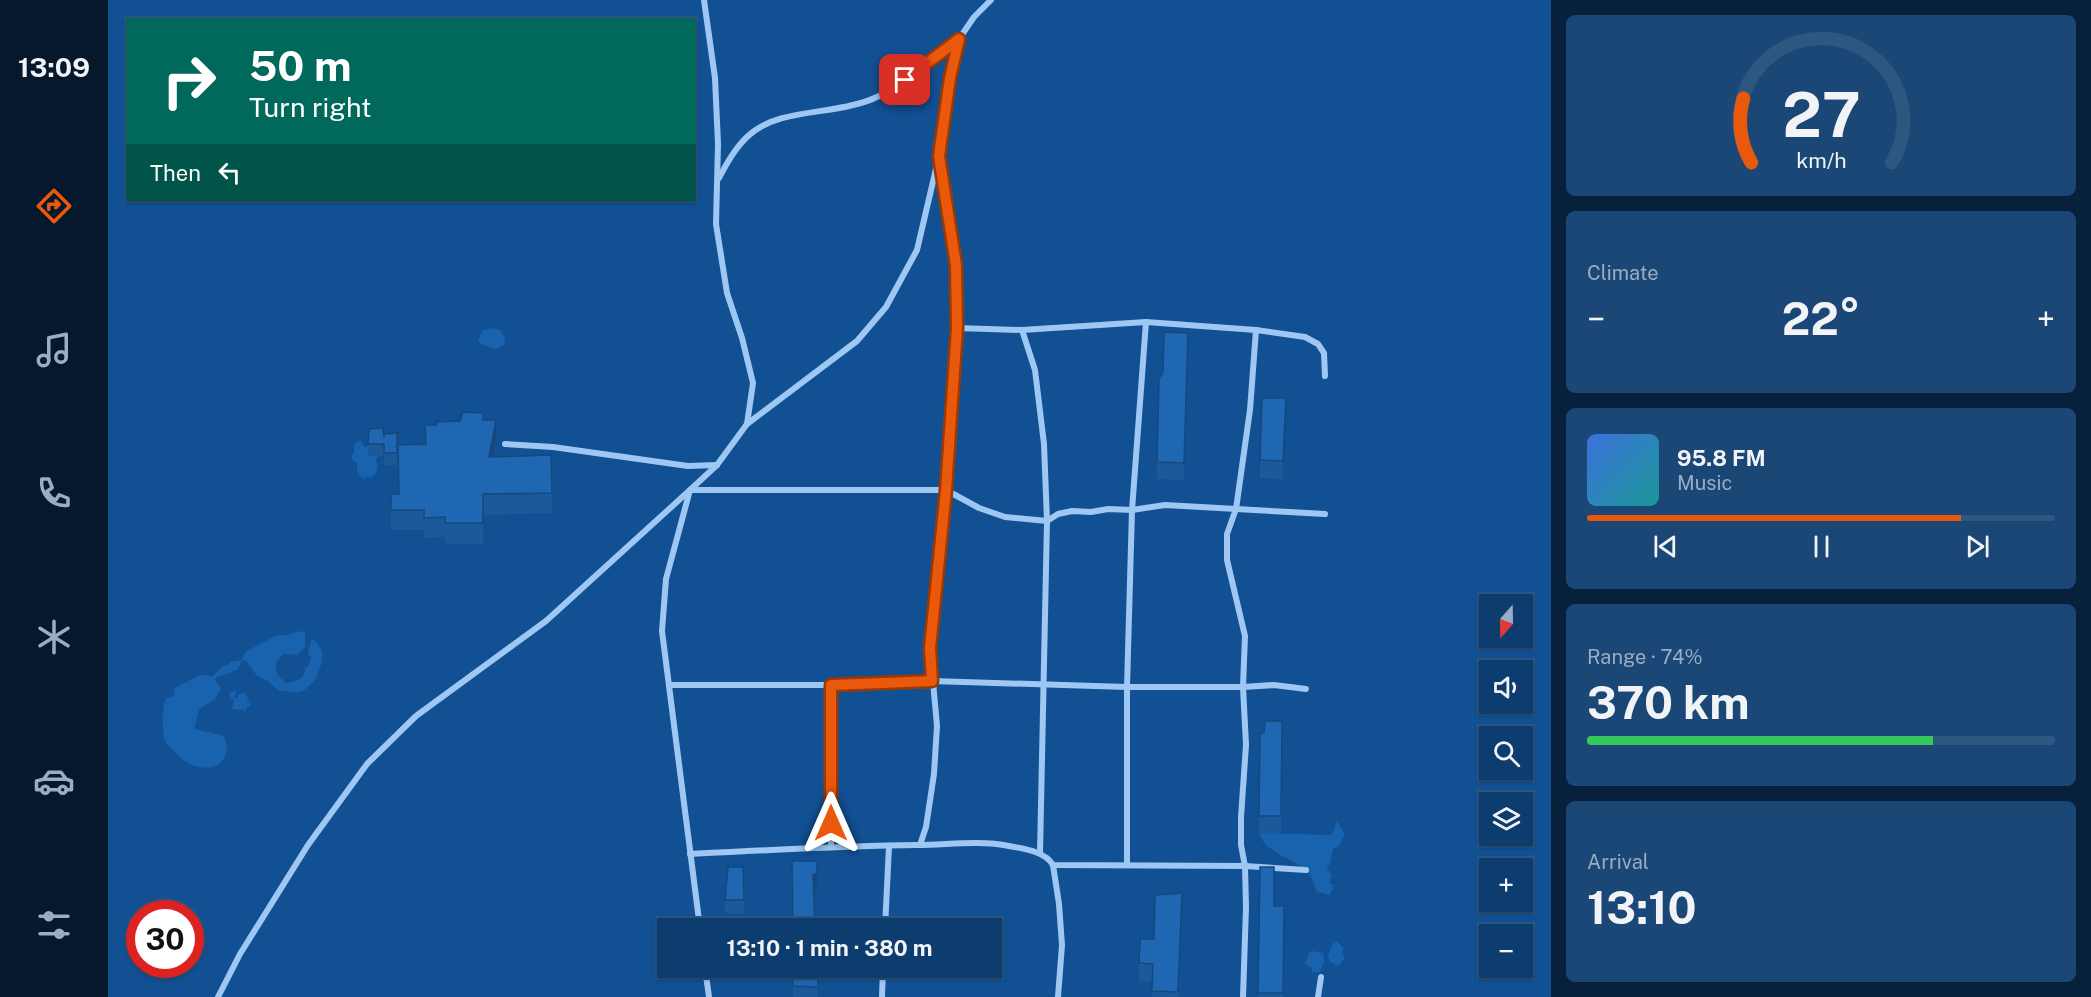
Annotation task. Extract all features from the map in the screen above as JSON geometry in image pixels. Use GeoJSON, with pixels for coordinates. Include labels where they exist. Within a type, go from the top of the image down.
{"type":"FeatureCollection","features":[{"type":"Feature","properties":{"kind":"street"},"geometry":{"type":"LineString","coordinates":[[704,0],[715,78],[718,144],[716,224],[727,293],[742,338],[753,384],[747,424]]}},
{"type":"Feature","properties":{"kind":"street"},"geometry":{"type":"LineString","coordinates":[[717,181],[732,154],[749,135],[769,123],[796,115],[853,105],[882,95],[959,39],[974,17],[992,0]]}},
{"type":"Feature","properties":{"kind":"street"},"geometry":{"type":"LineString","coordinates":[[218,997],[240,954],[308,845],[367,764],[416,717],[546,621],[717,465],[747,424],[857,341],[886,307],[917,250],[939,156],[950,78],[959,39]]}},
{"type":"Feature","properties":{"kind":"street"},"geometry":{"type":"LineString","coordinates":[[920,845],[926,827],[934,774],[937,726],[930,648],[946,490],[957,328],[956,265],[939,156]]}},
{"type":"Feature","properties":{"kind":"street"},"geometry":{"type":"LineString","coordinates":[[957,328],[1022,330],[1146,322],[1256,330],[1305,337],[1318,344],[1324,353],[1325,376]]}},
{"type":"Feature","properties":{"kind":"street"},"geometry":{"type":"LineString","coordinates":[[1127,864],[1126,687],[1132,510],[1146,322]]}},
{"type":"Feature","properties":{"kind":"street"},"geometry":{"type":"LineString","coordinates":[[1022,330],[1035,370],[1044,444],[1047,521],[1040,853]]}},
{"type":"Feature","properties":{"kind":"street"},"geometry":{"type":"LineString","coordinates":[[1243,997],[1246,907],[1241,817],[1246,745],[1243,687],[1245,636],[1227,560],[1227,534],[1236,509],[1250,410],[1256,330]]}},
{"type":"Feature","properties":{"kind":"street"},"geometry":{"type":"LineString","coordinates":[[505,444],[553,447],[688,466],[717,465]]}},
{"type":"Feature","properties":{"kind":"street"},"geometry":{"type":"LineString","coordinates":[[690,490],[946,490],[979,508],[1005,517],[1047,521],[1058,514],[1072,511],[1132,510],[1165,505],[1325,514]]}},
{"type":"Feature","properties":{"kind":"street"},"geometry":{"type":"LineString","coordinates":[[690,490],[666,579],[662,631],[699,918]]}},
{"type":"Feature","properties":{"kind":"street"},"geometry":{"type":"LineString","coordinates":[[669,685],[831,685],[932,681],[1126,687],[1274,685],[1306,689]]}},
{"type":"Feature","properties":{"kind":"street"},"geometry":{"type":"LineString","coordinates":[[831,685],[831,846]]}},
{"type":"Feature","properties":{"kind":"street"},"geometry":{"type":"LineString","coordinates":[[690,854],[831,846],[977,844],[1007,845],[1040,853],[1053,865],[1059,904],[1062,945],[1058,997]]}},
{"type":"Feature","properties":{"kind":"street"},"geometry":{"type":"LineString","coordinates":[[885,918],[889,846]]}},
{"type":"Feature","properties":{"kind":"street"},"geometry":{"type":"LineString","coordinates":[[1053,865],[1245,866],[1306,870]]}},
{"type":"Feature","properties":{"kind":"street"},"geometry":{"type":"LineString","coordinates":[[1318,997],[1321,977]]}},
{"type":"Feature","properties":{"kind":"street"},"geometry":{"type":"LineString","coordinates":[[706,978],[709,997]]}},
{"type":"Feature","properties":{"kind":"street"},"geometry":{"type":"LineString","coordinates":[[882,997],[883,978]]}},
{"type":"Feature","properties":{"kind":"shaded area"},"geometry":{"type":"Polygon","coordinates":[[[493,328],[500,330],[505,338],[504,345],[496,349],[481,344],[478,340],[483,330],[493,328]]]}},
{"type":"Feature","properties":{"kind":"shaded area"},"geometry":{"type":"Polygon","coordinates":[[[360,440],[364,447],[369,446],[371,449],[368,451],[369,454],[379,453],[376,459],[378,469],[375,469],[377,472],[371,478],[360,477],[357,462],[354,462],[351,456],[354,453],[354,445],[360,440]]]}},
{"type":"Feature","properties":{"kind":"shaded area"},"geometry":{"type":"Polygon","coordinates":[[[298,631],[305,633],[305,647],[297,655],[283,654],[277,662],[277,673],[286,683],[300,679],[304,675],[305,667],[308,667],[311,656],[308,656],[308,651],[312,639],[319,645],[322,654],[321,666],[314,681],[306,689],[296,693],[279,691],[268,681],[257,676],[247,662],[242,660],[245,652],[277,635],[288,635],[298,631]]]}},
{"type":"Feature","properties":{"kind":"shaded area"},"geometry":{"type":"Polygon","coordinates":[[[242,660],[238,669],[217,677],[215,680],[221,689],[215,699],[199,709],[194,729],[225,738],[227,745],[224,757],[221,762],[210,767],[203,768],[190,764],[169,747],[164,739],[163,715],[166,698],[174,696],[175,688],[200,675],[213,676],[224,665],[228,666],[230,662],[242,660]]]}},
{"type":"Feature","properties":{"kind":"shaded area"},"geometry":{"type":"Polygon","coordinates":[[[237,690],[234,697],[237,699],[238,694],[244,693],[249,699],[247,701],[251,706],[246,708],[246,713],[244,710],[232,709],[234,700],[230,699],[229,693],[237,690]]]}},
{"type":"Feature","properties":{"kind":"shaded area"},"geometry":{"type":"Polygon","coordinates":[[[1337,821],[1345,835],[1338,847],[1333,849],[1330,864],[1327,866],[1332,876],[1329,883],[1334,886],[1330,895],[1317,892],[1307,871],[1273,851],[1262,840],[1259,833],[1332,835],[1337,821]]]}},
{"type":"Feature","properties":{"kind":"shaded area"},"geometry":{"type":"Polygon","coordinates":[[[1337,941],[1343,948],[1345,958],[1338,966],[1330,962],[1328,956],[1332,945],[1337,941]]]}},
{"type":"Feature","properties":{"kind":"shaded area"},"geometry":{"type":"Polygon","coordinates":[[[1312,951],[1323,953],[1324,963],[1320,972],[1311,972],[1312,968],[1305,964],[1312,951]]]}},
{"type":"Feature","properties":{"kind":"building"},"geometry":{"type":"Polygon","coordinates":[[[1164,332],[1188,333],[1184,463],[1157,462],[1159,379],[1163,372],[1164,332]]]}},
{"type":"Feature","properties":{"kind":"building"},"geometry":{"type":"Polygon","coordinates":[[[1262,398],[1286,398],[1283,461],[1260,460],[1262,398]]]}},
{"type":"Feature","properties":{"kind":"building"},"geometry":{"type":"Polygon","coordinates":[[[463,412],[483,413],[483,420],[496,420],[489,457],[551,455],[552,493],[483,494],[483,523],[445,523],[445,517],[424,518],[424,510],[391,510],[391,494],[399,494],[398,445],[426,444],[425,425],[460,421],[463,412]]]}},
{"type":"Feature","properties":{"kind":"building"},"geometry":{"type":"Polygon","coordinates":[[[383,428],[384,438],[384,434],[397,433],[397,453],[384,453],[384,444],[368,444],[369,429],[383,428]]]}},
{"type":"Feature","properties":{"kind":"building"},"geometry":{"type":"Polygon","coordinates":[[[1265,721],[1282,721],[1281,816],[1259,816],[1260,733],[1264,733],[1265,721]]]}},
{"type":"Feature","properties":{"kind":"building"},"geometry":{"type":"Polygon","coordinates":[[[792,861],[817,861],[817,873],[813,875],[815,918],[793,918],[792,861]]]}},
{"type":"Feature","properties":{"kind":"building"},"geometry":{"type":"Polygon","coordinates":[[[728,867],[743,867],[744,900],[725,900],[728,867]]]}},
{"type":"Feature","properties":{"kind":"building"},"geometry":{"type":"Polygon","coordinates":[[[1260,867],[1274,867],[1274,906],[1284,906],[1283,993],[1258,993],[1260,867]]]}},
{"type":"Feature","properties":{"kind":"building"},"geometry":{"type":"Polygon","coordinates":[[[1182,893],[1178,992],[1152,991],[1153,964],[1139,963],[1140,939],[1154,939],[1155,895],[1182,893]]]}},
{"type":"Feature","properties":{"kind":"building"},"geometry":{"type":"Polygon","coordinates":[[[793,978],[818,978],[818,987],[793,986],[793,978]]]}},
{"type":"Feature","properties":{"kind":"route"},"geometry":{"type":"LineString","coordinates":[[831,823],[831,685],[932,681],[930,648],[946,490],[957,328],[956,265],[939,156],[950,78],[959,39],[905,80]]}}]}
